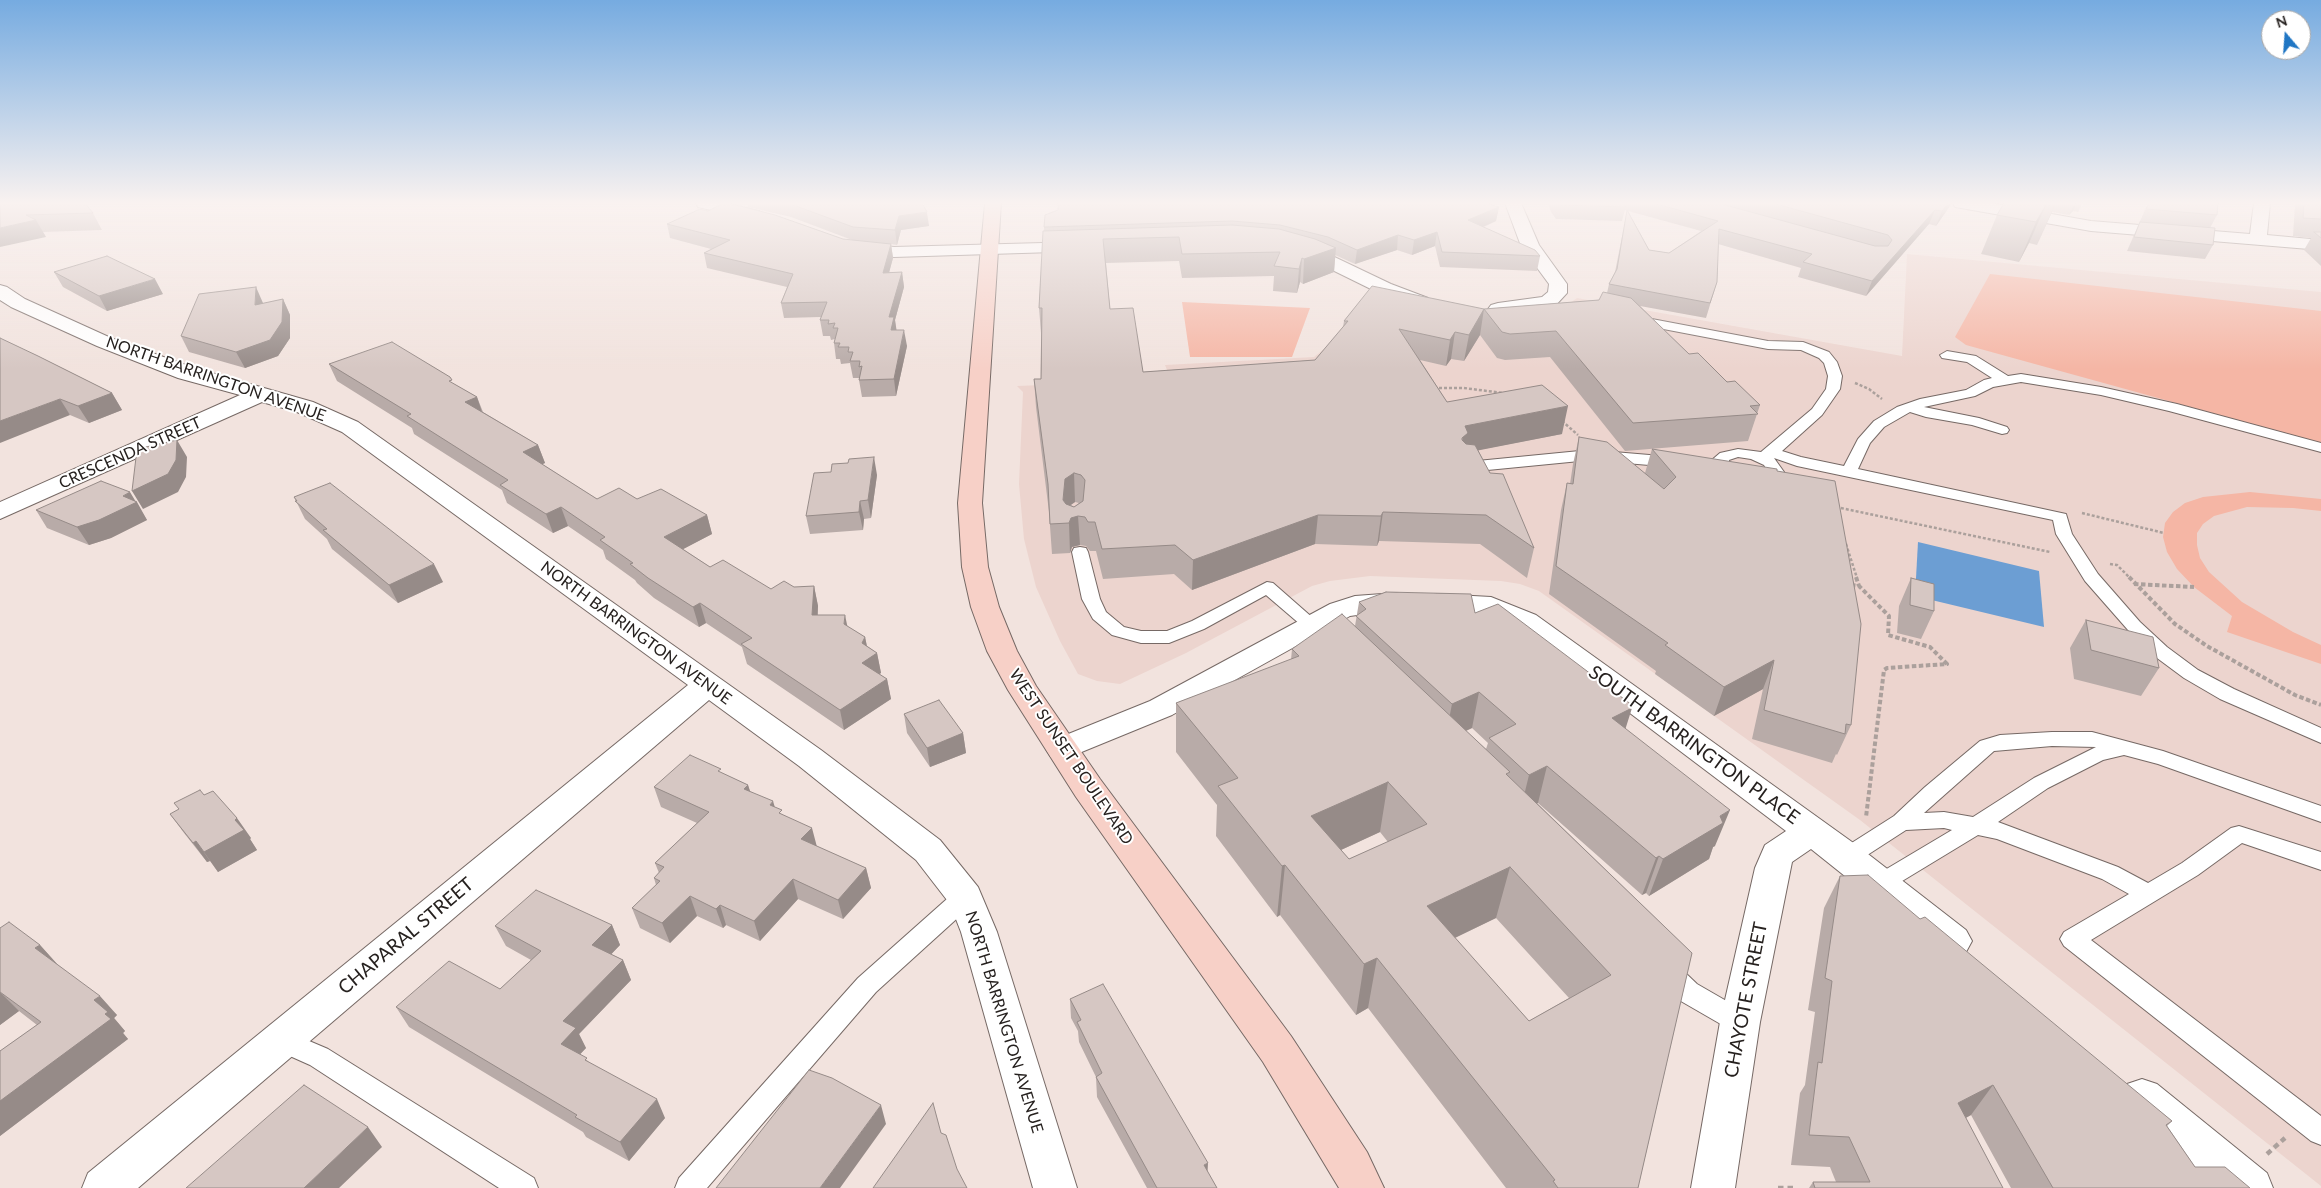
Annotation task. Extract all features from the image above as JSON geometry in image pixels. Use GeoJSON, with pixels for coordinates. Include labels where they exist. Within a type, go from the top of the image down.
{"type":"FeatureCollection","features":[{"type":"Feature","properties":{"kind":"main road","name":"WEST SUNSET BOULEVARD"},"geometry":{"type":"LineString","coordinates":[[988,258],[970,503],[976,568],[984,607],[1002,651],[1023,690],[1062,749],[1277,1049],[1352,1167],[1362,1188]]}},
{"type":"Feature","properties":{"kind":"street"},"geometry":{"type":"LineString","coordinates":[[1323,258],[1384,288],[1436,306]]}},
{"type":"Feature","properties":{"kind":"street"},"geometry":{"type":"LineString","coordinates":[[1483,310],[1529,306],[1548,302],[1557,293],[1558,284],[1539,258]]}},
{"type":"Feature","properties":{"kind":"street","name":"NORTH BARRINGTON AVENUE"},"geometry":{"type":"LineString","coordinates":[[0,291],[18,303],[104,342],[186,373],[305,407],[350,427],[826,770],[928,850],[965,897],[979,932],[1055,1188]]}},
{"type":"Feature","properties":{"kind":"street","name":"CRESCENDA STREET"},"geometry":{"type":"LineString","coordinates":[[0,511],[261,394]]}},
{"type":"Feature","properties":{"kind":"street","name":"SOUTH BARRINGTON PLACE"},"geometry":{"type":"LineString","coordinates":[[1062,749],[1161,708],[1312,624],[1355,605],[1379,602],[1491,606],[1512,613],[1526,621],[1847,857],[1977,962]]}},
{"type":"Feature","properties":{"kind":"street","name":"CHAPARAL STREET"},"geometry":{"type":"LineString","coordinates":[[104,1188],[708,684]]}},
{"type":"Feature","properties":{"kind":"street","name":"CHAYOTE STREET"},"geometry":{"type":"LineString","coordinates":[[1713,1188],[1740,1022],[1776,855],[1811,832]]}},
{"type":"Feature","properties":{"kind":"street"},"geometry":{"type":"LineString","coordinates":[[2114,1075],[2251,1188]]}},
{"type":"Feature","properties":{"kind":"lane"},"geometry":{"type":"LineString","coordinates":[[1548,302],[1566,306]]}},
{"type":"Feature","properties":{"kind":"lane"},"geometry":{"type":"LineString","coordinates":[[1621,317],[1768,345],[1803,346],[1824,356],[1830,362],[1835,376],[1833,389],[1817,412],[1767,455]]}},
{"type":"Feature","properties":{"kind":"lane"},"geometry":{"type":"LineString","coordinates":[[1947,355],[1972,359],[2003,379]]}},
{"type":"Feature","properties":{"kind":"lane"},"geometry":{"type":"LineString","coordinates":[[1849,472],[1863,442],[1880,424],[1910,406],[1962,395],[2003,379],[2038,380],[2101,391],[2321,448]]}},
{"type":"Feature","properties":{"kind":"lane"},"geometry":{"type":"LineString","coordinates":[[1910,406],[1926,413],[1974,421],[2002,430]]}},
{"type":"Feature","properties":{"kind":"lane"},"geometry":{"type":"LineString","coordinates":[[1722,467],[1721,459],[1731,454],[1767,455],[2060,517],[2064,534],[2105,595],[2160,651],[2191,674],[2227,694],[2321,736]]}},
{"type":"Feature","properties":{"kind":"lane"},"geometry":{"type":"LineString","coordinates":[[1467,467],[1590,455],[1688,463]]}},
{"type":"Feature","properties":{"kind":"lane"},"geometry":{"type":"LineString","coordinates":[[1706,465],[1722,467],[1734,476],[1743,479],[1769,479],[1776,472],[1767,455]]}},
{"type":"Feature","properties":{"kind":"lane"},"geometry":{"type":"LineString","coordinates":[[1080,552],[1091,599],[1099,616],[1118,630],[1141,637],[1169,636],[1198,625],[1267,587],[1333,644]]}},
{"type":"Feature","properties":{"kind":"lane"},"geometry":{"type":"LineString","coordinates":[[1847,857],[1902,822],[1932,792],[1988,746],[2000,742],[2052,738],[2092,739],[2163,758],[2321,814]]}},
{"type":"Feature","properties":{"kind":"lane"},"geometry":{"type":"LineString","coordinates":[[1881,883],[1976,826],[2041,783],[2097,754],[2125,748]]}},
{"type":"Feature","properties":{"kind":"lane"},"geometry":{"type":"LineString","coordinates":[[1902,822],[1944,820],[2000,831],[2110,873],[2148,894]]}},
{"type":"Feature","properties":{"kind":"lane"},"geometry":{"type":"LineString","coordinates":[[2321,861],[2239,834],[2190,869],[2072,940],[2321,1132]]}},
{"type":"Feature","properties":{"kind":"lane"},"geometry":{"type":"LineString","coordinates":[[689,1188],[867,985],[965,897]]}},
{"type":"Feature","properties":{"kind":"lane"},"geometry":{"type":"LineString","coordinates":[[1652,957],[1688,992],[1740,1022]]}},
{"type":"Feature","properties":{"kind":"lane"},"geometry":{"type":"LineString","coordinates":[[281,1040],[319,1058],[524,1188]]}},
{"type":"Feature","properties":{"kind":"path"},"geometry":{"type":"LineString","coordinates":[[1850,380],[1869,389],[1888,404]]}},
{"type":"Feature","properties":{"kind":"path"},"geometry":{"type":"LineString","coordinates":[[1426,388],[1464,388],[1509,395]]}},
{"type":"Feature","properties":{"kind":"path"},"geometry":{"type":"LineString","coordinates":[[1561,420],[1584,438]]}},
{"type":"Feature","properties":{"kind":"path"},"geometry":{"type":"LineString","coordinates":[[1838,516],[1835,507],[2117,565],[2176,624],[2208,646],[2295,695],[2321,705]]}},
{"type":"Feature","properties":{"kind":"path"},"geometry":{"type":"LineString","coordinates":[[1845,542],[1858,586],[1889,616],[1888,635],[1930,647],[1947,664],[1944,666],[1887,668],[1884,670],[1866,820]]}},
{"type":"Feature","properties":{"kind":"path"},"geometry":{"type":"LineString","coordinates":[[1844,583],[1858,586]]}},
{"type":"Feature","properties":{"kind":"path"},"geometry":{"type":"LineString","coordinates":[[2134,584],[2194,587]]}},
{"type":"Feature","properties":{"kind":"path"},"geometry":{"type":"LineString","coordinates":[[1778,1188],[1794,1188]]}},
{"type":"Feature","properties":{"kind":"shaded area"},"geometry":{"type":"Polygon","coordinates":[[[1907,258],[1955,258],[2321,292],[2321,1186],[1860,820],[1539,591],[1520,584],[1501,581],[1370,576],[1330,581],[1312,586],[1186,653],[1120,684],[1097,681],[1078,674],[1060,641],[1036,587],[1024,539],[1019,484],[1023,392],[1017,386],[1171,380],[1165,365],[1314,357],[1386,300],[1433,313],[1560,310],[1577,298],[1902,356],[1907,258]]]}},
{"type":"Feature","properties":{"kind":"shaded area"},"geometry":{"type":"Polygon","coordinates":[[[1990,274],[2321,311],[2321,443],[1966,345],[1955,337],[1990,274]]]}},
{"type":"Feature","properties":{"kind":"shaded area"},"geometry":{"type":"Polygon","coordinates":[[[1182,302],[1310,308],[1292,357],[1190,357],[1182,302]]]}},
{"type":"Feature","properties":{"kind":"shaded area"},"geometry":{"type":"Polygon","coordinates":[[[2250,492],[2321,499],[2321,511],[2247,507],[2214,516],[2203,524],[2197,533],[2200,558],[2209,572],[2242,602],[2293,632],[2321,645],[2321,664],[2227,632],[2232,616],[2194,587],[2177,569],[2167,552],[2163,537],[2165,523],[2173,512],[2185,503],[2203,497],[2250,492]]]}},
{"type":"Feature","properties":{"kind":"water"},"geometry":{"type":"Polygon","coordinates":[[[1918,542],[2039,571],[2044,627],[1915,596],[1918,542]]]}},
{"type":"Feature","properties":{"kind":"building"},"geometry":{"type":"Polygon","coordinates":[[[99,258],[112,258],[155,279],[99,296],[54,272],[99,258]]]}},
{"type":"Feature","properties":{"kind":"building"},"geometry":{"type":"Polygon","coordinates":[[[727,258],[887,258],[883,273],[902,272],[889,317],[894,317],[891,330],[904,330],[894,379],[859,380],[862,366],[859,367],[860,361],[850,361],[853,352],[848,352],[849,347],[838,347],[840,343],[834,343],[838,328],[833,328],[835,323],[828,324],[829,320],[820,320],[827,302],[781,303],[793,274],[727,258]]]}},
{"type":"Feature","properties":{"kind":"building"},"geometry":{"type":"Polygon","coordinates":[[[1042,258],[1105,258],[1110,309],[1133,308],[1143,372],[1315,360],[1348,321],[1344,321],[1372,286],[1484,309],[1469,335],[1455,332],[1450,340],[1399,329],[1447,402],[1542,385],[1568,406],[1465,426],[1468,433],[1462,438],[1466,444],[1475,445],[1490,473],[1503,474],[1534,548],[1486,515],[1383,512],[1381,516],[1318,515],[1193,560],[1175,545],[1102,549],[1095,522],[1088,522],[1085,517],[1071,518],[1069,523],[1050,524],[1048,484],[1034,379],[1041,379],[1042,308],[1039,308],[1042,258]],[[1074,473],[1065,479],[1063,500],[1066,504],[1074,507],[1083,501],[1085,480],[1081,475],[1074,473]]]}},
{"type":"Feature","properties":{"kind":"building"},"geometry":{"type":"Polygon","coordinates":[[[1277,258],[1302,258],[1299,269],[1274,266],[1277,258]]]}},
{"type":"Feature","properties":{"kind":"building"},"geometry":{"type":"Polygon","coordinates":[[[1619,258],[1718,258],[1717,282],[1710,303],[1609,284],[1617,269],[1619,258]]]}},
{"type":"Feature","properties":{"kind":"building"},"geometry":{"type":"Polygon","coordinates":[[[1807,258],[1892,258],[1872,281],[1803,262],[1807,258]]]}},
{"type":"Feature","properties":{"kind":"building"},"geometry":{"type":"Polygon","coordinates":[[[256,287],[255,305],[283,299],[282,322],[270,340],[236,352],[181,336],[199,294],[256,287]]]}},
{"type":"Feature","properties":{"kind":"building"},"geometry":{"type":"Polygon","coordinates":[[[1603,292],[1631,298],[1689,354],[1698,353],[1727,382],[1735,381],[1760,405],[1750,406],[1758,414],[1633,423],[1556,331],[1510,334],[1502,332],[1484,309],[1599,300],[1603,292]]]}},
{"type":"Feature","properties":{"kind":"building"},"geometry":{"type":"Polygon","coordinates":[[[0,338],[112,393],[78,406],[60,399],[0,421],[0,338]]]}},
{"type":"Feature","properties":{"kind":"building"},"geometry":{"type":"Polygon","coordinates":[[[392,342],[450,377],[452,380],[449,381],[477,397],[465,402],[538,445],[523,452],[597,499],[619,488],[637,499],[661,489],[707,515],[664,537],[710,567],[723,560],[771,589],[784,581],[794,587],[814,586],[812,615],[845,615],[844,624],[865,637],[862,643],[877,653],[862,663],[887,679],[840,710],[741,644],[752,638],[700,603],[693,607],[648,578],[630,564],[633,563],[600,540],[605,537],[561,507],[546,514],[500,485],[508,480],[407,416],[411,414],[329,364],[392,342]]]}},
{"type":"Feature","properties":{"kind":"building"},"geometry":{"type":"Polygon","coordinates":[[[1579,437],[1607,442],[1664,489],[1676,477],[1652,449],[1777,469],[1777,471],[1835,481],[1861,624],[1851,725],[1846,724],[1845,734],[1764,710],[1774,660],[1724,687],[1665,645],[1668,643],[1556,566],[1567,483],[1573,484],[1579,437]]]}},
{"type":"Feature","properties":{"kind":"building"},"geometry":{"type":"Polygon","coordinates":[[[177,440],[176,460],[168,474],[132,491],[137,449],[177,440]]]}},
{"type":"Feature","properties":{"kind":"building"},"geometry":{"type":"Polygon","coordinates":[[[874,457],[868,500],[860,501],[859,512],[806,516],[814,473],[831,472],[832,464],[848,463],[849,459],[874,457]]]}},
{"type":"Feature","properties":{"kind":"building"},"geometry":{"type":"Polygon","coordinates":[[[101,481],[130,492],[123,496],[137,502],[99,520],[77,527],[36,510],[101,481]]]}},
{"type":"Feature","properties":{"kind":"building"},"geometry":{"type":"Polygon","coordinates":[[[330,483],[434,564],[389,585],[323,530],[327,529],[295,501],[297,501],[294,497],[330,483]]]}},
{"type":"Feature","properties":{"kind":"building"},"geometry":{"type":"Polygon","coordinates":[[[1911,578],[1934,584],[1934,611],[1910,605],[1911,578]]]}},
{"type":"Feature","properties":{"kind":"building"},"geometry":{"type":"Polygon","coordinates":[[[1386,592],[1471,594],[1475,613],[1498,604],[1632,705],[1630,706],[1632,708],[1612,718],[1730,810],[1720,816],[1723,823],[1663,859],[1659,856],[1656,858],[1547,766],[1529,775],[1489,738],[1516,724],[1479,692],[1452,704],[1356,616],[1366,609],[1359,602],[1386,592]]]}},
{"type":"Feature","properties":{"kind":"building"},"geometry":{"type":"Polygon","coordinates":[[[1342,614],[1510,772],[1506,774],[1692,953],[1638,1188],[1558,1188],[1553,1181],[1555,1180],[1377,958],[1364,964],[1285,865],[1282,866],[1218,786],[1238,778],[1176,703],[1299,656],[1292,649],[1342,614]],[[1388,782],[1311,816],[1349,859],[1427,824],[1388,782]],[[1510,867],[1427,906],[1529,1021],[1611,975],[1510,867]]]}},
{"type":"Feature","properties":{"kind":"building"},"geometry":{"type":"Polygon","coordinates":[[[2086,620],[2153,637],[2159,668],[2091,650],[2086,620]]]}},
{"type":"Feature","properties":{"kind":"building"},"geometry":{"type":"Polygon","coordinates":[[[939,700],[963,733],[927,748],[904,714],[939,700]]]}},
{"type":"Feature","properties":{"kind":"building"},"geometry":{"type":"Polygon","coordinates":[[[690,755],[721,769],[718,771],[748,785],[744,789],[773,801],[770,805],[782,810],[779,813],[812,828],[801,839],[866,868],[838,900],[793,879],[754,921],[720,905],[716,909],[690,896],[662,923],[632,908],[660,881],[654,878],[664,867],[655,863],[709,812],[654,787],[690,755]]]}},
{"type":"Feature","properties":{"kind":"building"},"geometry":{"type":"Polygon","coordinates":[[[200,790],[204,795],[213,791],[237,818],[235,820],[244,830],[204,852],[196,841],[193,843],[170,814],[179,809],[174,803],[200,790]]]}},
{"type":"Feature","properties":{"kind":"building"},"geometry":{"type":"Polygon","coordinates":[[[1868,875],[1920,919],[1925,917],[2172,1121],[2166,1125],[2195,1167],[2225,1167],[2250,1188],[2053,1188],[1993,1085],[1958,1103],[2003,1188],[1815,1188],[1813,1182],[1870,1182],[1849,1137],[1809,1135],[1818,1062],[1822,1063],[1832,981],[1825,978],[1840,876],[1868,875]]]}},
{"type":"Feature","properties":{"kind":"building"},"geometry":{"type":"Polygon","coordinates":[[[536,890],[612,925],[592,945],[623,960],[563,1021],[576,1028],[561,1044],[587,1058],[585,1060],[657,1099],[620,1142],[575,1117],[577,1115],[396,1007],[449,961],[500,989],[541,951],[495,926],[536,890]]]}},
{"type":"Feature","properties":{"kind":"building"},"geometry":{"type":"Polygon","coordinates":[[[9,922],[40,945],[35,948],[100,996],[94,1000],[108,1012],[105,1014],[111,1019],[0,1101],[0,1051],[41,1022],[0,992],[0,928],[9,922]]]}},
{"type":"Feature","properties":{"kind":"building"},"geometry":{"type":"Polygon","coordinates":[[[1103,984],[1208,1163],[1204,1165],[1217,1188],[1157,1188],[1096,1077],[1102,1073],[1077,1022],[1081,1020],[1070,999],[1103,984]]]}},
{"type":"Feature","properties":{"kind":"building"},"geometry":{"type":"Polygon","coordinates":[[[809,1070],[832,1078],[881,1105],[820,1188],[716,1188],[809,1070]]]}},
{"type":"Feature","properties":{"kind":"building"},"geometry":{"type":"Polygon","coordinates":[[[304,1085],[368,1127],[304,1188],[186,1188],[304,1085]]]}},
{"type":"Feature","properties":{"kind":"building"},"geometry":{"type":"Polygon","coordinates":[[[933,1103],[941,1133],[946,1135],[957,1169],[967,1188],[873,1188],[933,1103]]]}}]}
